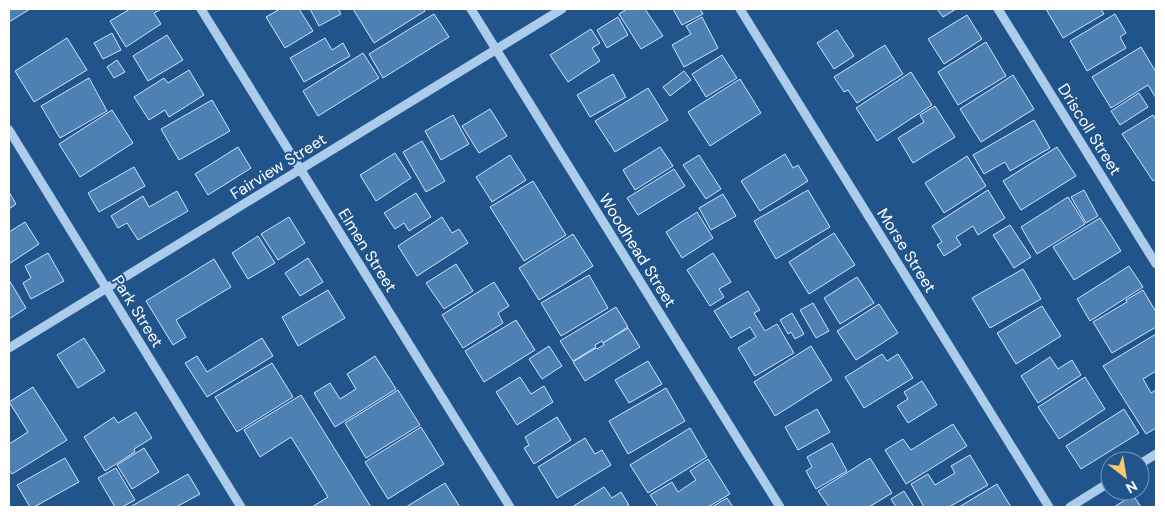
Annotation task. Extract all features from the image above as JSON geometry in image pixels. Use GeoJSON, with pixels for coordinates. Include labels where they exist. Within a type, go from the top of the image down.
{"type":"FeatureCollection","features":[{"type":"Feature","properties":{"kind":"street","name":"Elmen Street"},"geometry":{"type":"LineString","coordinates":[[200,9],[510,507]]}},
{"type":"Feature","properties":{"kind":"street","name":"Woodhead Street"},"geometry":{"type":"LineString","coordinates":[[471,9],[780,507]]}},
{"type":"Feature","properties":{"kind":"street","name":"Fairview Street"},"geometry":{"type":"LineString","coordinates":[[9,348],[562,9]]}},
{"type":"Feature","properties":{"kind":"street","name":"Morse Street"},"geometry":{"type":"LineString","coordinates":[[740,9],[1049,507]]}},
{"type":"Feature","properties":{"kind":"street","name":"Driscoll Street"},"geometry":{"type":"LineString","coordinates":[[998,9],[1156,264]]}},
{"type":"Feature","properties":{"kind":"street","name":"Park Street"},"geometry":{"type":"LineString","coordinates":[[9,130],[241,507]]}},
{"type":"Feature","properties":{"kind":"street"},"geometry":{"type":"LineString","coordinates":[[1070,507],[1100,488]]}},
{"type":"Feature","properties":{"kind":"building"},"geometry":{"type":"Polygon","coordinates":[[[9,9],[30,9],[9,22],[9,9]]]}},
{"type":"Feature","properties":{"kind":"building"},"geometry":{"type":"Polygon","coordinates":[[[130,9],[159,9],[154,13],[161,24],[126,47],[110,21],[130,9]]]}},
{"type":"Feature","properties":{"kind":"building"},"geometry":{"type":"Polygon","coordinates":[[[280,9],[299,9],[313,31],[285,48],[266,17],[280,9]]]}},
{"type":"Feature","properties":{"kind":"building"},"geometry":{"type":"Polygon","coordinates":[[[310,9],[338,9],[341,14],[319,26],[310,9]]]}},
{"type":"Feature","properties":{"kind":"building"},"geometry":{"type":"Polygon","coordinates":[[[353,9],[424,9],[425,11],[374,43],[353,9]]]}},
{"type":"Feature","properties":{"kind":"building"},"geometry":{"type":"Polygon","coordinates":[[[627,9],[645,9],[663,36],[641,49],[619,14],[627,9]]]}},
{"type":"Feature","properties":{"kind":"building"},"geometry":{"type":"Polygon","coordinates":[[[673,9],[700,9],[703,14],[682,25],[673,9]]]}},
{"type":"Feature","properties":{"kind":"building"},"geometry":{"type":"Polygon","coordinates":[[[937,9],[956,9],[943,17],[937,9]]]}},
{"type":"Feature","properties":{"kind":"building"},"geometry":{"type":"Polygon","coordinates":[[[1046,9],[1101,9],[1104,14],[1063,38],[1046,9]]]}},
{"type":"Feature","properties":{"kind":"building"},"geometry":{"type":"Polygon","coordinates":[[[434,14],[449,37],[383,78],[369,54],[434,14]]]}},
{"type":"Feature","properties":{"kind":"building"},"geometry":{"type":"Polygon","coordinates":[[[1115,14],[1126,33],[1120,37],[1126,48],[1087,71],[1070,41],[1115,14]]]}},
{"type":"Feature","properties":{"kind":"building"},"geometry":{"type":"Polygon","coordinates":[[[967,15],[982,39],[944,64],[928,39],[967,15]]]}},
{"type":"Feature","properties":{"kind":"building"},"geometry":{"type":"Polygon","coordinates":[[[618,17],[628,35],[607,48],[597,30],[618,17]]]}},
{"type":"Feature","properties":{"kind":"building"},"geometry":{"type":"Polygon","coordinates":[[[702,17],[718,48],[684,67],[672,45],[691,34],[686,26],[702,17]]]}},
{"type":"Feature","properties":{"kind":"building"},"geometry":{"type":"Polygon","coordinates":[[[591,29],[600,43],[592,48],[600,61],[568,82],[550,55],[591,29]]]}},
{"type":"Feature","properties":{"kind":"building"},"geometry":{"type":"Polygon","coordinates":[[[837,30],[854,56],[834,69],[817,43],[837,30]]]}},
{"type":"Feature","properties":{"kind":"building"},"geometry":{"type":"Polygon","coordinates":[[[112,33],[121,50],[103,59],[94,43],[112,33]]]}},
{"type":"Feature","properties":{"kind":"building"},"geometry":{"type":"Polygon","coordinates":[[[167,35],[183,60],[148,81],[133,56],[167,35]]]}},
{"type":"Feature","properties":{"kind":"building"},"geometry":{"type":"Polygon","coordinates":[[[67,38],[87,70],[34,102],[15,71],[67,38]]]}},
{"type":"Feature","properties":{"kind":"building"},"geometry":{"type":"Polygon","coordinates":[[[325,38],[332,50],[343,43],[350,56],[304,82],[290,58],[325,38]]]}},
{"type":"Feature","properties":{"kind":"building"},"geometry":{"type":"Polygon","coordinates":[[[986,42],[1006,76],[958,105],[938,72],[986,42]]]}},
{"type":"Feature","properties":{"kind":"building"},"geometry":{"type":"Polygon","coordinates":[[[885,45],[903,74],[857,103],[848,90],[844,92],[834,77],[885,45]]]}},
{"type":"Feature","properties":{"kind":"building"},"geometry":{"type":"Polygon","coordinates":[[[1141,47],[1156,72],[1156,98],[1148,85],[1111,108],[1092,77],[1141,47]]]}},
{"type":"Feature","properties":{"kind":"building"},"geometry":{"type":"Polygon","coordinates":[[[363,53],[379,78],[318,116],[303,91],[363,53]]]}},
{"type":"Feature","properties":{"kind":"building"},"geometry":{"type":"Polygon","coordinates":[[[722,55],[737,78],[706,97],[692,74],[722,55]]]}},
{"type":"Feature","properties":{"kind":"building"},"geometry":{"type":"Polygon","coordinates":[[[117,60],[125,72],[114,78],[107,67],[117,60]]]}},
{"type":"Feature","properties":{"kind":"building"},"geometry":{"type":"Polygon","coordinates":[[[189,70],[204,95],[169,117],[165,110],[149,120],[134,97],[164,78],[168,83],[189,70]]]}},
{"type":"Feature","properties":{"kind":"building"},"geometry":{"type":"Polygon","coordinates":[[[684,71],[691,80],[670,96],[663,87],[684,71]]]}},
{"type":"Feature","properties":{"kind":"building"},"geometry":{"type":"Polygon","coordinates":[[[911,72],[932,105],[877,141],[856,108],[911,72]]]}},
{"type":"Feature","properties":{"kind":"building"},"geometry":{"type":"Polygon","coordinates":[[[613,74],[626,97],[590,117],[577,95],[613,74]]]}},
{"type":"Feature","properties":{"kind":"building"},"geometry":{"type":"Polygon","coordinates":[[[1013,75],[1034,109],[981,142],[960,109],[1013,75]]]}},
{"type":"Feature","properties":{"kind":"building"},"geometry":{"type":"Polygon","coordinates":[[[89,78],[107,111],[60,138],[41,106],[89,78]]]}},
{"type":"Feature","properties":{"kind":"building"},"geometry":{"type":"Polygon","coordinates":[[[740,79],[761,113],[710,146],[688,112],[740,79]]]}},
{"type":"Feature","properties":{"kind":"building"},"geometry":{"type":"Polygon","coordinates":[[[648,88],[668,120],[615,152],[595,121],[648,88]]]}},
{"type":"Feature","properties":{"kind":"building"},"geometry":{"type":"Polygon","coordinates":[[[1139,93],[1148,107],[1120,125],[1111,111],[1139,93]]]}},
{"type":"Feature","properties":{"kind":"building"},"geometry":{"type":"Polygon","coordinates":[[[212,100],[230,131],[179,160],[161,129],[212,100]]]}},
{"type":"Feature","properties":{"kind":"building"},"geometry":{"type":"Polygon","coordinates":[[[935,106],[955,137],[913,163],[898,138],[924,122],[920,115],[935,106]]]}},
{"type":"Feature","properties":{"kind":"building"},"geometry":{"type":"Polygon","coordinates":[[[490,109],[507,136],[479,153],[462,126],[490,109]]]}},
{"type":"Feature","properties":{"kind":"building"},"geometry":{"type":"Polygon","coordinates":[[[112,110],[133,143],[80,177],[59,144],[112,110]]]}},
{"type":"Feature","properties":{"kind":"building"},"geometry":{"type":"Polygon","coordinates":[[[453,115],[469,144],[441,160],[425,131],[453,115]]]}},
{"type":"Feature","properties":{"kind":"building"},"geometry":{"type":"Polygon","coordinates":[[[1153,115],[1156,120],[1156,179],[1153,181],[1122,134],[1153,115]]]}},
{"type":"Feature","properties":{"kind":"building"},"geometry":{"type":"Polygon","coordinates":[[[1034,120],[1050,148],[1010,171],[1005,162],[984,174],[973,155],[1034,120]]]}},
{"type":"Feature","properties":{"kind":"building"},"geometry":{"type":"Polygon","coordinates":[[[422,141],[445,181],[426,192],[403,152],[422,141]]]}},
{"type":"Feature","properties":{"kind":"building"},"geometry":{"type":"Polygon","coordinates":[[[238,147],[251,168],[208,195],[195,174],[238,147]]]}},
{"type":"Feature","properties":{"kind":"building"},"geometry":{"type":"Polygon","coordinates":[[[660,147],[673,166],[635,190],[623,170],[660,147]]]}},
{"type":"Feature","properties":{"kind":"building"},"geometry":{"type":"Polygon","coordinates":[[[1057,147],[1076,176],[1021,210],[1003,181],[1057,147]]]}},
{"type":"Feature","properties":{"kind":"building"},"geometry":{"type":"Polygon","coordinates":[[[395,153],[411,178],[376,201],[360,175],[395,153]]]}},
{"type":"Feature","properties":{"kind":"building"},"geometry":{"type":"Polygon","coordinates":[[[785,154],[793,168],[798,165],[808,181],[760,211],[741,181],[785,154]]]}},
{"type":"Feature","properties":{"kind":"building"},"geometry":{"type":"Polygon","coordinates":[[[510,155],[526,180],[492,202],[476,177],[510,155]]]}},
{"type":"Feature","properties":{"kind":"building"},"geometry":{"type":"Polygon","coordinates":[[[699,155],[721,189],[706,199],[683,165],[699,155]]]}},
{"type":"Feature","properties":{"kind":"building"},"geometry":{"type":"Polygon","coordinates":[[[967,156],[986,186],[944,213],[925,183],[967,156]]]}},
{"type":"Feature","properties":{"kind":"building"},"geometry":{"type":"Polygon","coordinates":[[[134,167],[145,186],[99,212],[88,193],[134,167]]]}},
{"type":"Feature","properties":{"kind":"building"},"geometry":{"type":"Polygon","coordinates":[[[674,169],[685,186],[638,215],[627,198],[674,169]]]}},
{"type":"Feature","properties":{"kind":"building"},"geometry":{"type":"Polygon","coordinates":[[[533,181],[566,235],[524,261],[490,207],[533,181]]]}},
{"type":"Feature","properties":{"kind":"building"},"geometry":{"type":"Polygon","coordinates":[[[808,190],[830,227],[776,259],[754,221],[808,190]]]}},
{"type":"Feature","properties":{"kind":"building"},"geometry":{"type":"Polygon","coordinates":[[[988,190],[1005,218],[978,235],[973,226],[956,237],[961,245],[944,256],[937,245],[942,242],[932,226],[988,190]]]}},
{"type":"Feature","properties":{"kind":"building"},"geometry":{"type":"Polygon","coordinates":[[[1084,190],[1098,216],[1086,223],[1071,197],[1084,190]]]}},
{"type":"Feature","properties":{"kind":"building"},"geometry":{"type":"Polygon","coordinates":[[[177,191],[188,211],[138,240],[127,223],[118,228],[111,216],[143,196],[149,207],[177,191]]]}},
{"type":"Feature","properties":{"kind":"building"},"geometry":{"type":"Polygon","coordinates":[[[9,192],[16,204],[9,209],[9,192]]]}},
{"type":"Feature","properties":{"kind":"building"},"geometry":{"type":"Polygon","coordinates":[[[416,193],[431,217],[409,231],[404,223],[395,229],[384,213],[416,193]]]}},
{"type":"Feature","properties":{"kind":"building"},"geometry":{"type":"Polygon","coordinates":[[[723,194],[736,216],[711,230],[699,208],[723,194]]]}},
{"type":"Feature","properties":{"kind":"building"},"geometry":{"type":"Polygon","coordinates":[[[1068,197],[1085,224],[1037,254],[1021,227],[1068,197]]]}},
{"type":"Feature","properties":{"kind":"building"},"geometry":{"type":"Polygon","coordinates":[[[697,212],[713,238],[682,258],[666,232],[697,212]]]}},
{"type":"Feature","properties":{"kind":"building"},"geometry":{"type":"Polygon","coordinates":[[[289,217],[305,243],[278,260],[261,234],[289,217]]]}},
{"type":"Feature","properties":{"kind":"building"},"geometry":{"type":"Polygon","coordinates":[[[442,217],[452,233],[459,229],[468,243],[417,276],[398,246],[442,217]]]}},
{"type":"Feature","properties":{"kind":"building"},"geometry":{"type":"Polygon","coordinates":[[[1100,218],[1121,251],[1074,280],[1053,247],[1100,218]]]}},
{"type":"Feature","properties":{"kind":"building"},"geometry":{"type":"Polygon","coordinates":[[[25,222],[39,244],[9,264],[9,232],[25,222]]]}},
{"type":"Feature","properties":{"kind":"building"},"geometry":{"type":"Polygon","coordinates":[[[1010,225],[1031,257],[1014,268],[993,235],[1010,225]]]}},
{"type":"Feature","properties":{"kind":"building"},"geometry":{"type":"Polygon","coordinates":[[[834,233],[855,265],[809,294],[789,262],[834,233]]]}},
{"type":"Feature","properties":{"kind":"building"},"geometry":{"type":"Polygon","coordinates":[[[573,234],[593,266],[539,300],[519,268],[573,234]]]}},
{"type":"Feature","properties":{"kind":"building"},"geometry":{"type":"Polygon","coordinates":[[[258,236],[275,263],[248,279],[232,253],[258,236]]]}},
{"type":"Feature","properties":{"kind":"building"},"geometry":{"type":"Polygon","coordinates":[[[48,253],[64,281],[31,299],[23,283],[31,278],[25,266],[48,253]]]}},
{"type":"Feature","properties":{"kind":"building"},"geometry":{"type":"Polygon","coordinates":[[[713,253],[731,282],[719,289],[724,297],[710,306],[687,270],[713,253]]]}},
{"type":"Feature","properties":{"kind":"building"},"geometry":{"type":"Polygon","coordinates":[[[308,258],[323,282],[300,296],[285,273],[308,258]]]}},
{"type":"Feature","properties":{"kind":"building"},"geometry":{"type":"Polygon","coordinates":[[[214,259],[231,287],[176,320],[186,337],[173,345],[146,301],[214,259]]]}},
{"type":"Feature","properties":{"kind":"building"},"geometry":{"type":"Polygon","coordinates":[[[456,264],[473,291],[444,309],[426,283],[456,264]]]}},
{"type":"Feature","properties":{"kind":"building"},"geometry":{"type":"Polygon","coordinates":[[[1129,266],[1143,287],[1090,321],[1077,299],[1129,266]]]}},
{"type":"Feature","properties":{"kind":"building"},"geometry":{"type":"Polygon","coordinates":[[[1023,269],[1041,299],[990,328],[972,298],[1023,269]]]}},
{"type":"Feature","properties":{"kind":"building"},"geometry":{"type":"Polygon","coordinates":[[[589,275],[608,308],[561,336],[541,303],[589,275]]]}},
{"type":"Feature","properties":{"kind":"building"},"geometry":{"type":"Polygon","coordinates":[[[857,277],[874,303],[840,324],[824,298],[857,277]]]}},
{"type":"Feature","properties":{"kind":"building"},"geometry":{"type":"Polygon","coordinates":[[[9,280],[26,308],[9,319],[9,280]]]}},
{"type":"Feature","properties":{"kind":"building"},"geometry":{"type":"Polygon","coordinates":[[[494,282],[509,306],[498,313],[503,323],[463,348],[442,315],[494,282]]]}},
{"type":"Feature","properties":{"kind":"building"},"geometry":{"type":"Polygon","coordinates":[[[328,290],[345,318],[298,346],[282,317],[328,290]]]}},
{"type":"Feature","properties":{"kind":"building"},"geometry":{"type":"Polygon","coordinates":[[[1143,290],[1156,312],[1156,327],[1112,353],[1093,322],[1143,290]]]}},
{"type":"Feature","properties":{"kind":"building"},"geometry":{"type":"Polygon","coordinates":[[[748,291],[760,310],[754,313],[765,331],[777,324],[794,353],[755,376],[738,348],[756,337],[750,327],[731,338],[714,311],[748,291]]]}},
{"type":"Feature","properties":{"kind":"building"},"geometry":{"type":"Polygon","coordinates":[[[813,303],[829,331],[816,338],[800,310],[813,303]]]}},
{"type":"Feature","properties":{"kind":"building"},"geometry":{"type":"Polygon","coordinates":[[[879,304],[898,333],[856,360],[837,331],[879,304]]]}},
{"type":"Feature","properties":{"kind":"building"},"geometry":{"type":"Polygon","coordinates":[[[1042,306],[1061,336],[1016,364],[997,333],[1042,306]]]}},
{"type":"Feature","properties":{"kind":"building"},"geometry":{"type":"Polygon","coordinates":[[[616,307],[628,327],[603,343],[602,341],[595,345],[596,347],[573,361],[560,341],[616,307]]]}},
{"type":"Feature","properties":{"kind":"building"},"geometry":{"type":"Polygon","coordinates":[[[792,313],[804,334],[795,339],[791,332],[788,334],[780,320],[792,313]]]}},
{"type":"Feature","properties":{"kind":"building"},"geometry":{"type":"Polygon","coordinates":[[[516,320],[535,350],[484,382],[465,351],[516,320]]]}},
{"type":"Feature","properties":{"kind":"building"},"geometry":{"type":"Polygon","coordinates":[[[628,328],[640,347],[585,381],[573,362],[604,345],[603,343],[628,328]]]}},
{"type":"Feature","properties":{"kind":"building"},"geometry":{"type":"Polygon","coordinates":[[[1156,334],[1156,371],[1143,379],[1151,393],[1156,390],[1156,428],[1146,434],[1103,366],[1156,334]]]}},
{"type":"Feature","properties":{"kind":"building"},"geometry":{"type":"Polygon","coordinates":[[[84,338],[105,371],[78,388],[57,355],[84,338]]]}},
{"type":"Feature","properties":{"kind":"building"},"geometry":{"type":"Polygon","coordinates":[[[262,338],[273,356],[207,397],[185,363],[197,356],[207,372],[262,338]]]}},
{"type":"Feature","properties":{"kind":"building"},"geometry":{"type":"Polygon","coordinates":[[[549,346],[562,366],[542,379],[529,359],[549,346]]]}},
{"type":"Feature","properties":{"kind":"building"},"geometry":{"type":"Polygon","coordinates":[[[811,346],[832,380],[775,416],[754,382],[811,346]]]}},
{"type":"Feature","properties":{"kind":"building"},"geometry":{"type":"Polygon","coordinates":[[[882,354],[887,361],[898,354],[913,378],[864,408],[845,377],[882,354]]]}},
{"type":"Feature","properties":{"kind":"building"},"geometry":{"type":"Polygon","coordinates":[[[375,356],[396,389],[335,427],[314,393],[330,383],[340,399],[356,389],[347,374],[375,356]]]}},
{"type":"Feature","properties":{"kind":"building"},"geometry":{"type":"Polygon","coordinates":[[[1050,357],[1058,369],[1072,360],[1081,375],[1038,403],[1021,376],[1050,357]]]}},
{"type":"Feature","properties":{"kind":"building"},"geometry":{"type":"Polygon","coordinates":[[[648,361],[662,384],[629,403],[615,380],[648,361]]]}},
{"type":"Feature","properties":{"kind":"building"},"geometry":{"type":"Polygon","coordinates":[[[272,363],[293,397],[237,432],[215,397],[272,363]]]}},
{"type":"Feature","properties":{"kind":"building"},"geometry":{"type":"Polygon","coordinates":[[[520,377],[531,394],[544,386],[553,402],[517,425],[496,392],[520,377]]]}},
{"type":"Feature","properties":{"kind":"building"},"geometry":{"type":"Polygon","coordinates":[[[1085,377],[1105,409],[1059,439],[1038,407],[1085,377]]]}},
{"type":"Feature","properties":{"kind":"building"},"geometry":{"type":"Polygon","coordinates":[[[922,381],[937,405],[908,423],[897,406],[908,399],[904,392],[922,381]]]}},
{"type":"Feature","properties":{"kind":"building"},"geometry":{"type":"Polygon","coordinates":[[[33,387],[67,440],[12,474],[9,470],[9,444],[28,432],[9,402],[33,387]]]}},
{"type":"Feature","properties":{"kind":"building"},"geometry":{"type":"Polygon","coordinates":[[[666,388],[685,421],[628,454],[609,421],[666,388]]]}},
{"type":"Feature","properties":{"kind":"building"},"geometry":{"type":"Polygon","coordinates":[[[398,390],[420,425],[366,458],[345,423],[398,390]]]}},
{"type":"Feature","properties":{"kind":"building"},"geometry":{"type":"Polygon","coordinates":[[[301,395],[371,507],[312,507],[328,497],[291,437],[260,457],[244,430],[301,395]]]}},
{"type":"Feature","properties":{"kind":"building"},"geometry":{"type":"Polygon","coordinates":[[[817,409],[830,432],[798,450],[785,427],[817,409]]]}},
{"type":"Feature","properties":{"kind":"building"},"geometry":{"type":"Polygon","coordinates":[[[1124,409],[1139,433],[1110,451],[1100,451],[1100,457],[1081,469],[1066,446],[1124,409]]]}},
{"type":"Feature","properties":{"kind":"building"},"geometry":{"type":"Polygon","coordinates":[[[136,412],[152,438],[134,449],[135,452],[105,471],[84,437],[114,417],[118,423],[136,412]]]}},
{"type":"Feature","properties":{"kind":"building"},"geometry":{"type":"Polygon","coordinates":[[[557,417],[571,440],[534,464],[524,448],[529,445],[525,437],[557,417]]]}},
{"type":"Feature","properties":{"kind":"building"},"geometry":{"type":"Polygon","coordinates":[[[953,424],[967,446],[906,484],[885,450],[903,439],[911,450],[953,424]]]}},
{"type":"Feature","properties":{"kind":"building"},"geometry":{"type":"Polygon","coordinates":[[[421,427],[444,464],[388,499],[365,462],[421,427]]]}},
{"type":"Feature","properties":{"kind":"building"},"geometry":{"type":"Polygon","coordinates":[[[690,428],[707,457],[648,493],[630,465],[690,428]]]}},
{"type":"Feature","properties":{"kind":"building"},"geometry":{"type":"Polygon","coordinates":[[[585,438],[595,454],[602,450],[611,465],[557,498],[538,467],[585,438]]]}},
{"type":"Feature","properties":{"kind":"building"},"geometry":{"type":"Polygon","coordinates":[[[832,443],[847,471],[816,489],[806,471],[812,467],[807,457],[832,443]]]}},
{"type":"Feature","properties":{"kind":"building"},"geometry":{"type":"Polygon","coordinates":[[[144,448],[159,472],[132,489],[117,465],[144,448]]]}},
{"type":"Feature","properties":{"kind":"building"},"geometry":{"type":"Polygon","coordinates":[[[970,455],[988,485],[949,507],[924,507],[911,484],[928,474],[935,485],[955,473],[951,466],[970,455]]]}},
{"type":"Feature","properties":{"kind":"building"},"geometry":{"type":"Polygon","coordinates":[[[65,458],[79,482],[34,507],[30,507],[17,485],[65,458]]]}},
{"type":"Feature","properties":{"kind":"building"},"geometry":{"type":"Polygon","coordinates":[[[870,458],[892,493],[869,507],[829,507],[818,491],[870,458]]]}},
{"type":"Feature","properties":{"kind":"building"},"geometry":{"type":"Polygon","coordinates":[[[708,459],[730,494],[708,507],[658,507],[650,495],[672,482],[678,492],[696,480],[690,471],[708,459]]]}},
{"type":"Feature","properties":{"kind":"building"},"geometry":{"type":"Polygon","coordinates":[[[116,468],[135,500],[122,507],[115,507],[98,478],[116,468]]]}},
{"type":"Feature","properties":{"kind":"building"},"geometry":{"type":"Polygon","coordinates":[[[188,474],[200,494],[176,507],[130,507],[188,474]]]}},
{"type":"Feature","properties":{"kind":"building"},"geometry":{"type":"Polygon","coordinates":[[[445,483],[460,507],[406,507],[445,483]]]}},
{"type":"Feature","properties":{"kind":"building"},"geometry":{"type":"Polygon","coordinates":[[[997,484],[1011,507],[959,507],[997,484]]]}},
{"type":"Feature","properties":{"kind":"building"},"geometry":{"type":"Polygon","coordinates":[[[604,487],[612,498],[621,492],[629,505],[625,507],[572,507],[604,487]]]}},
{"type":"Feature","properties":{"kind":"building"},"geometry":{"type":"Polygon","coordinates":[[[904,491],[914,507],[896,507],[891,499],[904,491]]]}},
{"type":"Feature","properties":{"kind":"building"},"geometry":{"type":"Polygon","coordinates":[[[727,498],[733,507],[712,507],[727,498]]]}},
{"type":"Feature","properties":{"kind":"building"},"geometry":{"type":"Polygon","coordinates":[[[1124,501],[1137,501],[1141,507],[1114,507],[1124,501]]]}}]}
